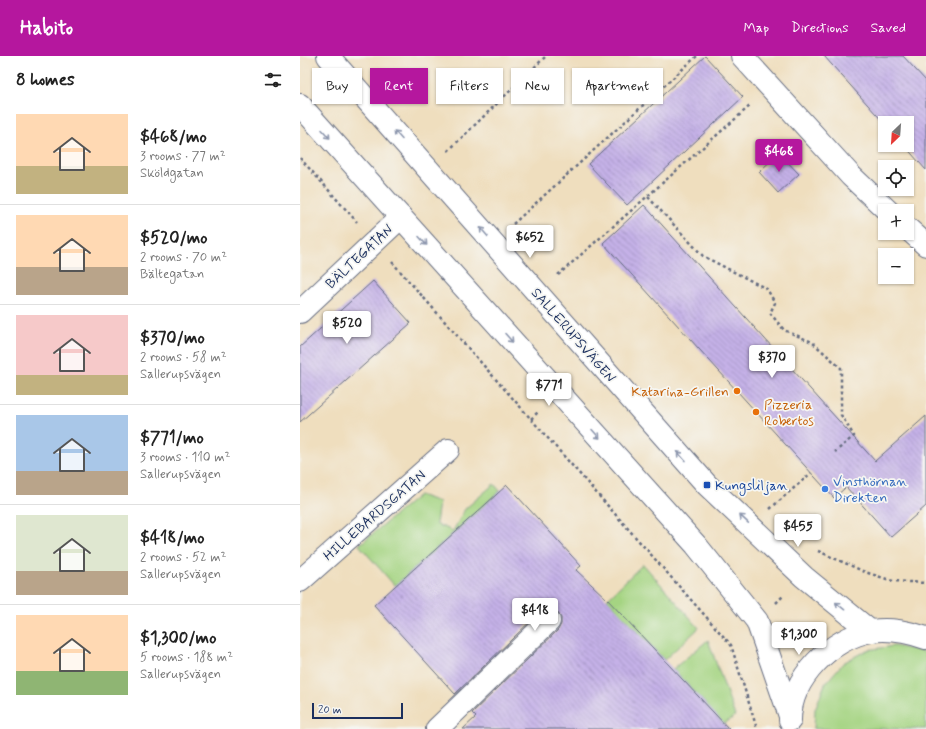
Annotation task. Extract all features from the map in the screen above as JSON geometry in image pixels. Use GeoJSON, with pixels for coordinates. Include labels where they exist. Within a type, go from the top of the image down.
{"type":"FeatureCollection","features":[{"type":"Feature","properties":{"kind":"main road","name":"SALLERUPSVÄGEN"},"geometry":{"type":"LineString","coordinates":[[328,56],[707,485],[804,577],[870,631]]}},
{"type":"Feature","properties":{"kind":"main road"},"geometry":{"type":"LineString","coordinates":[[742,56],[850,176],[880,204]]}},
{"type":"Feature","properties":{"kind":"main road"},"geometry":{"type":"LineString","coordinates":[[300,105],[696,545],[757,621],[790,722]]}},
{"type":"Feature","properties":{"kind":"main road","name":"BÄLTEGATAN"},"geometry":{"type":"LineString","coordinates":[[300,312],[402,217]]}},
{"type":"Feature","properties":{"kind":"main road"},"geometry":{"type":"LineString","coordinates":[[914,234],[926,245]]}},
{"type":"Feature","properties":{"kind":"main road","name":"HILLEBARDSGATAN"},"geometry":{"type":"LineString","coordinates":[[300,580],[448,450]]}},
{"type":"Feature","properties":{"kind":"main road"},"geometry":{"type":"LineString","coordinates":[[437,729],[549,621]]}},
{"type":"Feature","properties":{"kind":"main road"},"geometry":{"type":"LineString","coordinates":[[790,722],[798,686],[816,660],[841,642],[870,631],[890,630],[921,635]]}},
{"type":"Feature","properties":{"kind":"path"},"geometry":{"type":"LineString","coordinates":[[448,151],[546,56]]}},
{"type":"Feature","properties":{"kind":"path"},"geometry":{"type":"LineString","coordinates":[[513,224],[697,56]]}},
{"type":"Feature","properties":{"kind":"path"},"geometry":{"type":"LineString","coordinates":[[553,270],[558,276],[771,87]]}},
{"type":"Feature","properties":{"kind":"path"},"geometry":{"type":"LineString","coordinates":[[442,145],[453,157]]}},
{"type":"Feature","properties":{"kind":"path"},"geometry":{"type":"LineString","coordinates":[[300,158],[731,645],[757,729]]}},
{"type":"Feature","properties":{"kind":"path"},"geometry":{"type":"LineString","coordinates":[[648,197],[703,256],[767,289],[775,303],[770,313],[784,330],[812,342],[841,368],[842,415],[854,436],[835,452]]}},
{"type":"Feature","properties":{"kind":"path"},"geometry":{"type":"LineString","coordinates":[[508,219],[518,230]]}},
{"type":"Feature","properties":{"kind":"path"},"geometry":{"type":"LineString","coordinates":[[531,419],[541,410]]}},
{"type":"Feature","properties":{"kind":"path"},"geometry":{"type":"LineString","coordinates":[[767,512],[811,473]]}},
{"type":"Feature","properties":{"kind":"path"},"geometry":{"type":"LineString","coordinates":[[812,549],[866,572],[893,581],[926,583]]}},
{"type":"Feature","properties":{"kind":"path"},"geometry":{"type":"LineString","coordinates":[[731,645],[827,555]]}},
{"type":"Feature","properties":{"kind":"green space"},"geometry":{"type":"Polygon","coordinates":[[[494,484],[500,491],[395,586],[359,545],[419,495],[439,502],[436,524],[453,531],[465,509],[494,484]]]}},
{"type":"Feature","properties":{"kind":"green space"},"geometry":{"type":"Polygon","coordinates":[[[643,564],[699,628],[664,660],[607,599],[643,564]]]}},
{"type":"Feature","properties":{"kind":"green space"},"geometry":{"type":"Polygon","coordinates":[[[708,640],[735,716],[724,724],[673,669],[708,640]]]}},
{"type":"Feature","properties":{"kind":"green space"},"geometry":{"type":"Polygon","coordinates":[[[894,646],[922,651],[926,654],[926,729],[814,729],[815,709],[825,684],[843,663],[867,650],[894,646]]]}},
{"type":"Feature","properties":{"kind":"building"},"geometry":{"type":"Polygon","coordinates":[[[705,56],[743,97],[627,205],[588,164],[653,104],[663,104],[663,95],[705,56]]]}},
{"type":"Feature","properties":{"kind":"building"},"geometry":{"type":"Polygon","coordinates":[[[824,56],[903,56],[926,81],[926,170],[910,152],[914,152],[914,116],[878,116],[824,56]]]}},
{"type":"Feature","properties":{"kind":"building"},"geometry":{"type":"Polygon","coordinates":[[[779,153],[799,174],[778,193],[759,172],[779,153]]]}},
{"type":"Feature","properties":{"kind":"building"},"geometry":{"type":"Polygon","coordinates":[[[644,205],[875,461],[926,416],[926,506],[891,537],[846,487],[834,498],[603,243],[644,205]]]}},
{"type":"Feature","properties":{"kind":"building"},"geometry":{"type":"Polygon","coordinates":[[[373,281],[411,323],[300,422],[300,347],[373,281]]]}},
{"type":"Feature","properties":{"kind":"building"},"geometry":{"type":"Polygon","coordinates":[[[507,485],[581,566],[576,570],[607,599],[729,729],[463,729],[476,717],[472,713],[558,630],[561,624],[561,618],[558,613],[552,609],[546,609],[540,612],[455,694],[374,605],[507,485]]]}},
{"type":"Feature","properties":{"kind":"place","name":"Katarina-Grillen"},"geometry":{"type":"Point","coordinates":[737,391]}},
{"type":"Feature","properties":{"kind":"place","name":"Pizzeria Robertos"},"geometry":{"type":"Point","coordinates":[756,412]}},
{"type":"Feature","properties":{"kind":"place","name":"Kungsliljan"},"geometry":{"type":"Point","coordinates":[707,485]}},
{"type":"Feature","properties":{"kind":"place","name":"Vinsthörnan Direkten"},"geometry":{"type":"Point","coordinates":[825,489]}}]}
